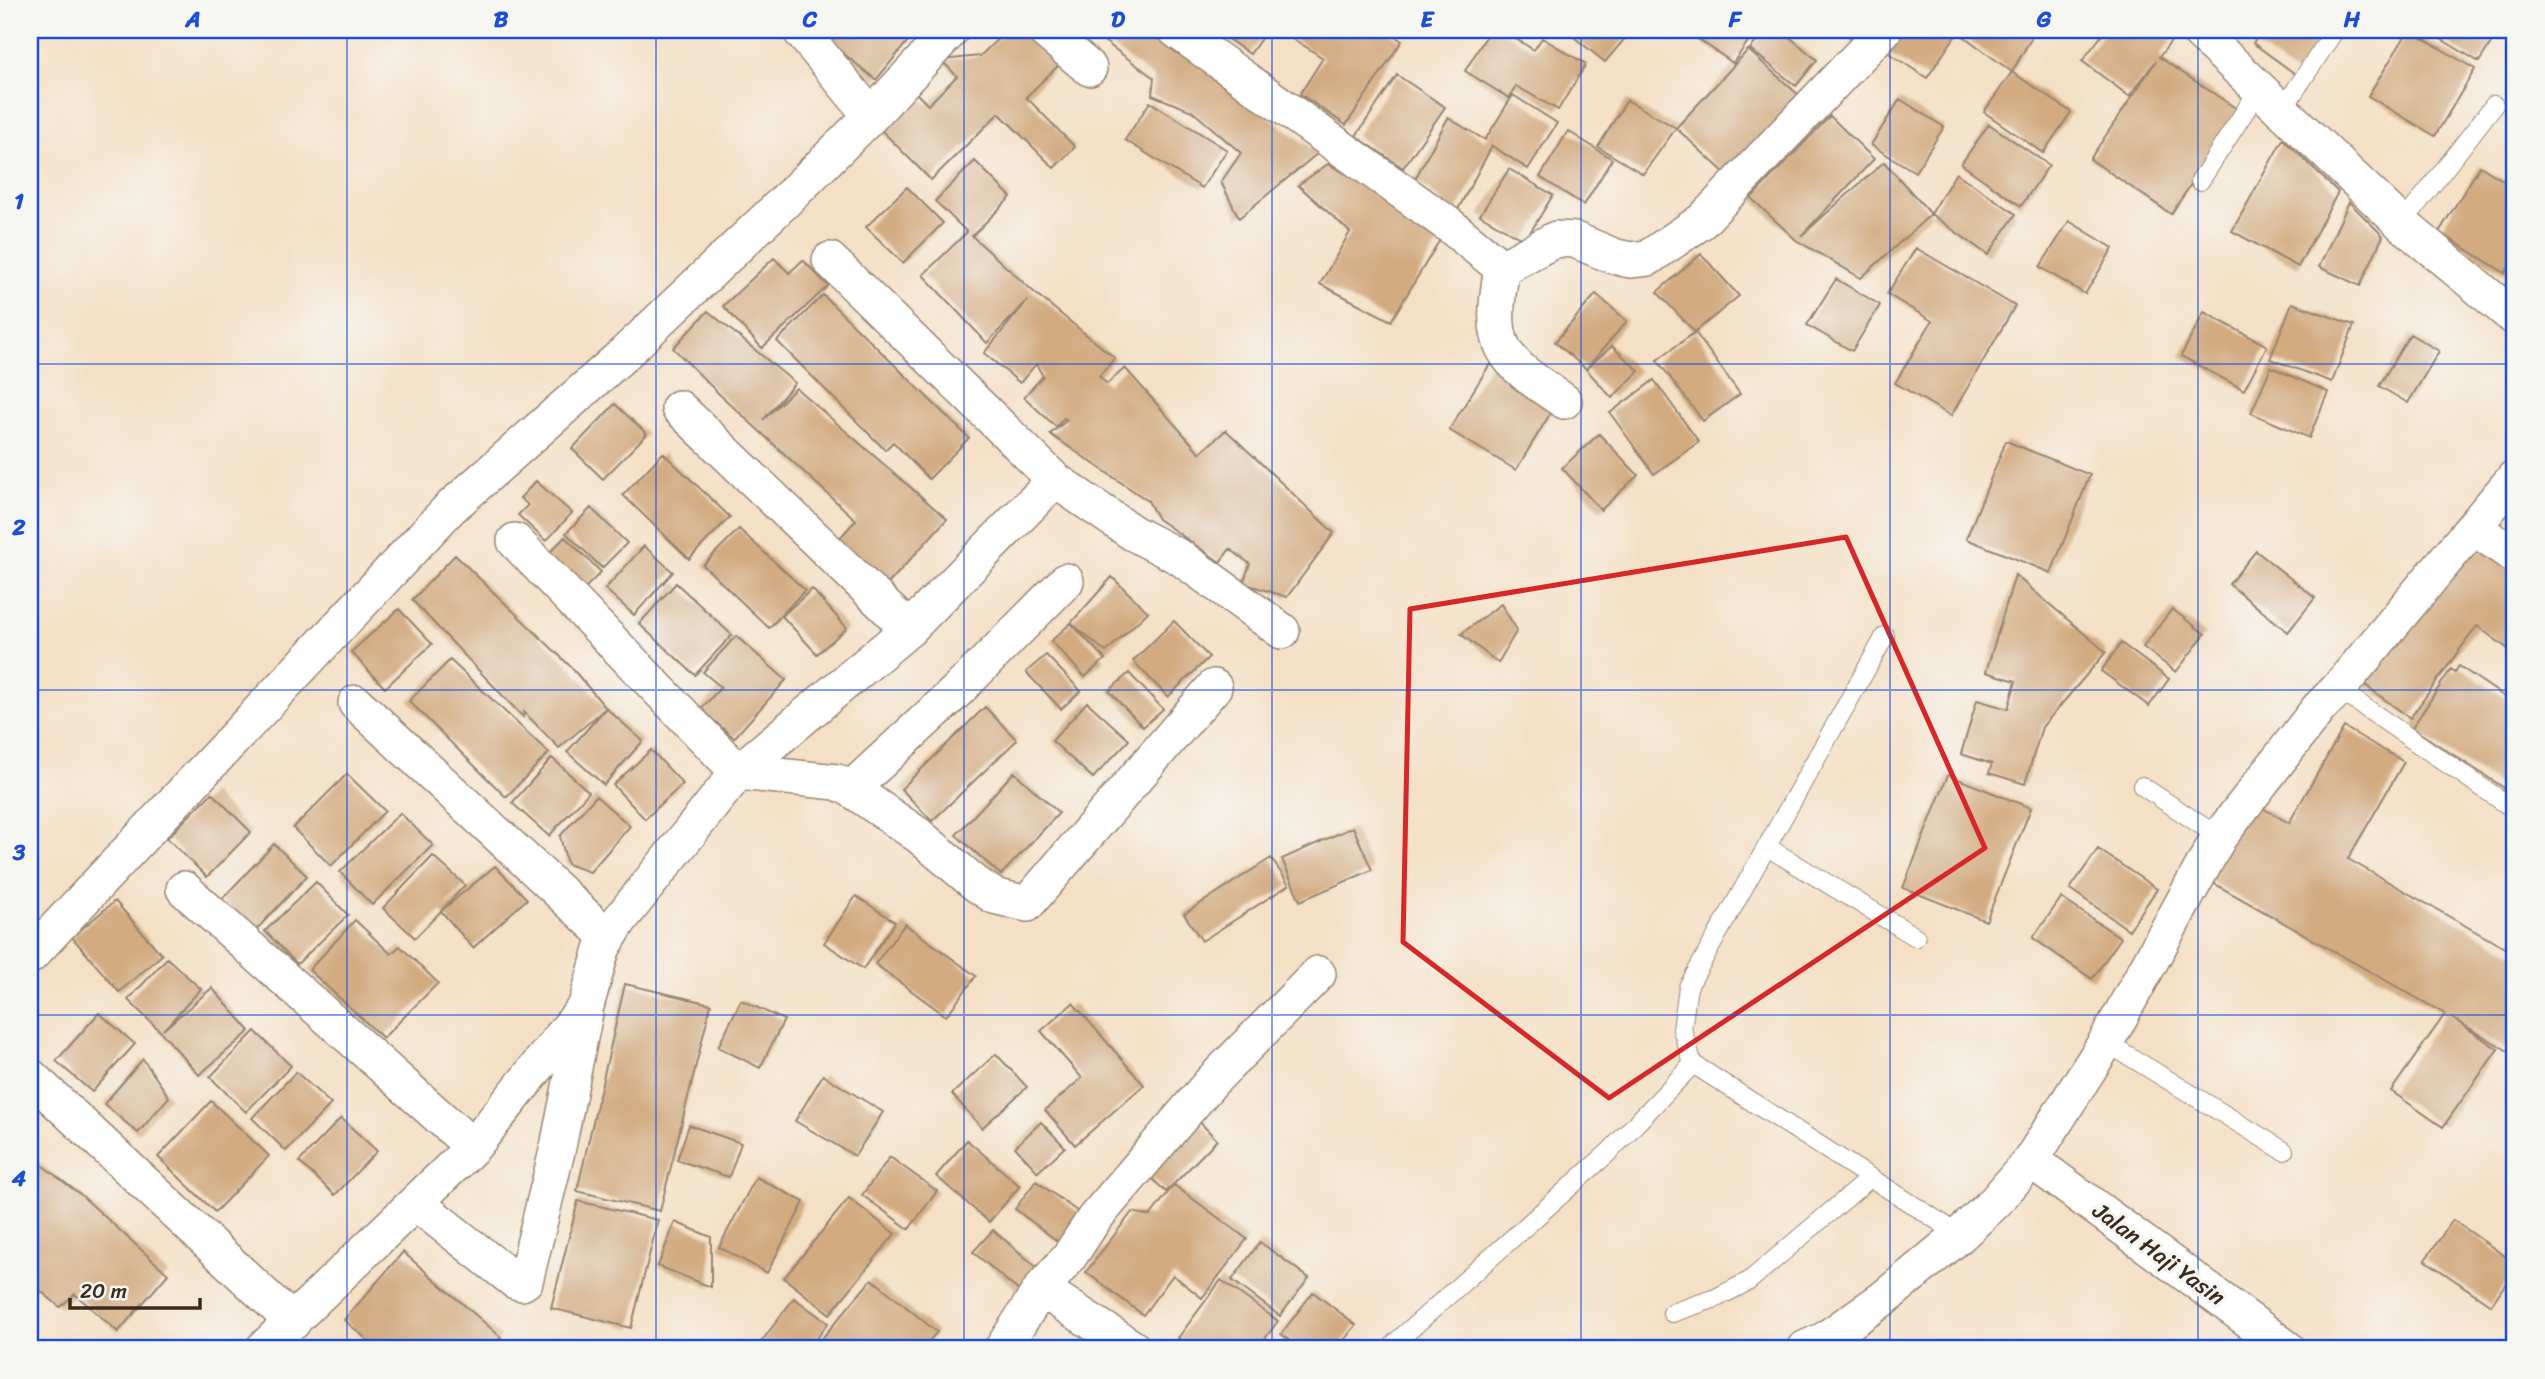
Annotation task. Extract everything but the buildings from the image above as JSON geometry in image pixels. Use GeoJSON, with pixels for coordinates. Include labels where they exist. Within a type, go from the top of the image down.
{"type":"FeatureCollection","features":[{"type":"Feature","properties":{"kind":"street"},"geometry":{"type":"LineString","coordinates":[[800,30],[871,116]]}},
{"type":"Feature","properties":{"kind":"street"},"geometry":{"type":"LineString","coordinates":[[30,956],[449,509],[624,354],[871,116],[951,30]]}},
{"type":"Feature","properties":{"kind":"street"},"geometry":{"type":"LineString","coordinates":[[1044,30],[1089,68]]}},
{"type":"Feature","properties":{"kind":"street"},"geometry":{"type":"LineString","coordinates":[[1176,30],[1449,225],[1502,268]]}},
{"type":"Feature","properties":{"kind":"street"},"geometry":{"type":"LineString","coordinates":[[1502,268],[1556,239],[1575,240],[1630,260],[1648,258],[1702,220],[1884,30]]}},
{"type":"Feature","properties":{"kind":"street"},"geometry":{"type":"LineString","coordinates":[[2197,30],[2402,224],[2515,318]]}},
{"type":"Feature","properties":{"kind":"street"},"geometry":{"type":"LineString","coordinates":[[830,260],[1055,480],[1133,533],[1181,558],[1282,631]]}},
{"type":"Feature","properties":{"kind":"street"},"geometry":{"type":"LineString","coordinates":[[1502,268],[1496,302],[1496,326],[1508,358],[1521,373],[1564,401]]}},
{"type":"Feature","properties":{"kind":"street"},"geometry":{"type":"LineString","coordinates":[[678,408],[909,628]]}},
{"type":"Feature","properties":{"kind":"street"},"geometry":{"type":"LineString","coordinates":[[1804,1349],[1824,1340],[1884,1298],[1960,1235],[1995,1202],[2031,1160],[2106,1042],[2219,837],[2319,708],[2515,477]]}},
{"type":"Feature","properties":{"kind":"street"},"geometry":{"type":"LineString","coordinates":[[416,1203],[515,1281],[526,1281],[558,1147],[586,1006],[602,949],[620,921],[738,772],[909,628],[1055,480]]}},
{"type":"Feature","properties":{"kind":"street"},"geometry":{"type":"LineString","coordinates":[[2473,527],[2515,556]]}},
{"type":"Feature","properties":{"kind":"street"},"geometry":{"type":"LineString","coordinates":[[515,541],[738,772],[837,782],[918,835],[976,884],[995,896],[1027,904],[1214,687]]}},
{"type":"Feature","properties":{"kind":"street"},"geometry":{"type":"LineString","coordinates":[[851,789],[959,689],[1066,581]]}},
{"type":"Feature","properties":{"kind":"street"},"geometry":{"type":"LineString","coordinates":[[356,703],[609,938]]}},
{"type":"Feature","properties":{"kind":"street"},"geometry":{"type":"LineString","coordinates":[[184,889],[472,1147]]}},
{"type":"Feature","properties":{"kind":"street"},"geometry":{"type":"LineString","coordinates":[[1002,1349],[1041,1289],[1069,1257],[1094,1219],[1212,1081],[1318,974]]}},
{"type":"Feature","properties":{"kind":"street"},"geometry":{"type":"LineString","coordinates":[[262,1349],[472,1147],[586,1006]]}},
{"type":"Feature","properties":{"kind":"street"},"geometry":{"type":"LineString","coordinates":[[30,1076],[293,1322]]}},
{"type":"Feature","properties":{"kind":"street","name":"Jalan Haji Yasin"},"geometry":{"type":"LineString","coordinates":[[2031,1160],[2288,1349]]}},
{"type":"Feature","properties":{"kind":"street"},"geometry":{"type":"LineString","coordinates":[[1041,1289],[1134,1349]]}},
{"type":"Feature","properties":{"kind":"lane"},"geometry":{"type":"LineString","coordinates":[[2200,181],[2335,30]]}},
{"type":"Feature","properties":{"kind":"lane"},"geometry":{"type":"LineString","coordinates":[[2402,224],[2494,105]]}},
{"type":"Feature","properties":{"kind":"lane"},"geometry":{"type":"LineString","coordinates":[[1885,636],[1688,987],[1682,1029],[1693,1064],[1960,1235]]}},
{"type":"Feature","properties":{"kind":"lane"},"geometry":{"type":"LineString","coordinates":[[2338,688],[2515,810]]}},
{"type":"Feature","properties":{"kind":"lane"},"geometry":{"type":"LineString","coordinates":[[2142,786],[2219,837]]}},
{"type":"Feature","properties":{"kind":"lane"},"geometry":{"type":"LineString","coordinates":[[1767,847],[1916,937]]}},
{"type":"Feature","properties":{"kind":"lane"},"geometry":{"type":"LineString","coordinates":[[2106,1042],[2284,1151]]}},
{"type":"Feature","properties":{"kind":"lane"},"geometry":{"type":"LineString","coordinates":[[1395,1343],[1609,1152],[1693,1064]]}},
{"type":"Feature","properties":{"kind":"lane"},"geometry":{"type":"LineString","coordinates":[[1672,1313],[1716,1298],[1749,1281],[1870,1178]]}},
{"type":"Feature","properties":{"kind":"highlighted area"},"geometry":{"type":"Polygon","coordinates":[[[1846,537],[1985,848],[1609,1098],[1403,942],[1410,609],[1846,537]]]}}]}
